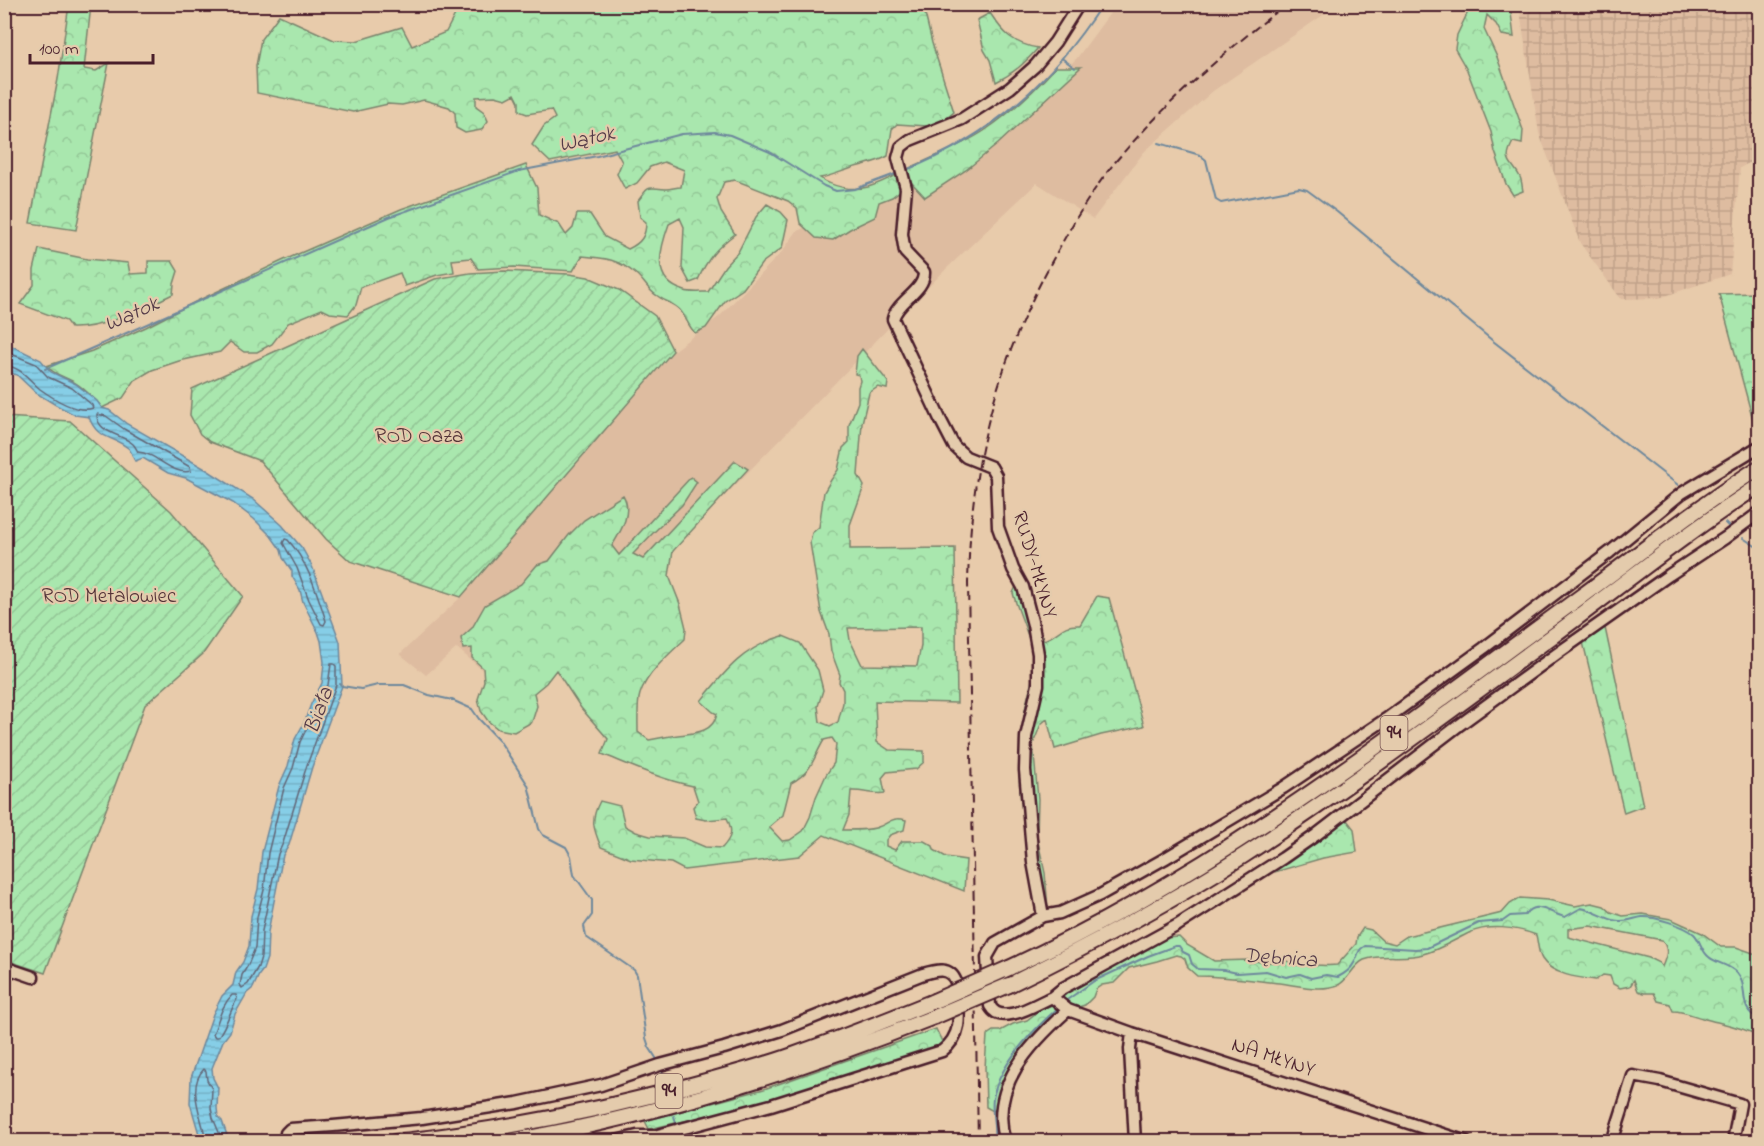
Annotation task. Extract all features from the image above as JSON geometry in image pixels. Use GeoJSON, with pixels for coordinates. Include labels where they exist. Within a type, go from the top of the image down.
{"type":"FeatureCollection","features":[{"type":"Feature","properties":{"kind":"main road","name":"94"},"geometry":{"type":"LineString","coordinates":[[395,1142],[459,1135],[602,1107],[673,1090],[792,1056],[934,1001],[1071,938],[1178,879],[1251,833],[1401,729],[1698,510],[1760,467]]}},
{"type":"Feature","properties":{"kind":"main road","name":"94"},"geometry":{"type":"LineString","coordinates":[[504,1142],[605,1122],[737,1087],[848,1051],[1009,985],[1077,952],[1147,914],[1287,827],[1760,485]]}},
{"type":"Feature","properties":{"kind":"street","name":"RUDY-MŁYNY"},"geometry":{"type":"LineString","coordinates":[[1043,916],[1033,862],[1025,770],[1026,738],[1038,685],[1038,654],[1033,625],[1023,587],[1013,569],[1000,534],[994,471],[991,466],[966,457],[954,446],[893,319],[895,311],[921,284],[924,277],[924,272],[905,252],[902,234],[906,188],[898,158],[901,147],[910,140],[962,119],[1010,88],[1035,66],[1055,42],[1079,4]]}},
{"type":"Feature","properties":{"kind":"street"},"geometry":{"type":"LineString","coordinates":[[1760,446],[1682,493],[1610,552],[1475,655],[1386,719],[1283,788],[1100,895],[1060,913],[1043,916],[995,943],[987,957],[990,1006],[993,1012],[1001,1016],[1009,1015],[1052,997],[1063,988],[1178,925],[1283,858],[1558,653],[1760,512]]}},
{"type":"Feature","properties":{"kind":"street"},"geometry":{"type":"LineString","coordinates":[[4,967],[33,977]]}},
{"type":"Feature","properties":{"kind":"street"},"geometry":{"type":"LineString","coordinates":[[285,1142],[286,1133],[290,1129],[434,1116],[517,1103],[601,1085],[782,1029],[939,969],[954,976],[957,1035],[952,1044],[942,1051],[655,1139],[637,1136],[611,1142]]}},
{"type":"Feature","properties":{"kind":"street"},"geometry":{"type":"LineString","coordinates":[[1005,1142],[1002,1133],[1001,1107],[1013,1071],[1046,1030],[1068,1010],[1052,997]]}},
{"type":"Feature","properties":{"kind":"street","name":"NA MŁYNY"},"geometry":{"type":"LineString","coordinates":[[1068,1010],[1132,1034],[1467,1142]]}},
{"type":"Feature","properties":{"kind":"street"},"geometry":{"type":"LineString","coordinates":[[1132,1034],[1130,1049],[1135,1142]]}},
{"type":"Feature","properties":{"kind":"street"},"geometry":{"type":"LineString","coordinates":[[1612,1142],[1634,1076],[1740,1104],[1733,1142]]}},
{"type":"Feature","properties":{"kind":"shaded area"},"geometry":{"type":"Polygon","coordinates":[[[1116,5],[1336,5],[1213,91],[1144,152],[1093,219],[1037,183],[946,269],[557,668],[523,706],[457,648],[426,675],[400,654],[461,597],[673,351],[720,316],[781,253],[797,231],[825,219],[857,211],[913,185],[997,139],[1077,58],[1116,5]]]}},
{"type":"Feature","properties":{"kind":"shaded area"},"geometry":{"type":"Polygon","coordinates":[[[1519,5],[1759,5],[1759,157],[1740,168],[1730,274],[1659,298],[1621,299],[1580,243],[1539,133],[1519,5]]]}},
{"type":"Feature","properties":{"kind":"green space"},"geometry":{"type":"Polygon","coordinates":[[[69,5],[91,5],[84,69],[96,71],[109,63],[76,230],[30,223],[58,79],[69,5]]]}},
{"type":"Feature","properties":{"kind":"green space"},"geometry":{"type":"Polygon","coordinates":[[[460,5],[923,5],[932,43],[954,112],[942,122],[927,126],[897,124],[892,129],[888,156],[820,178],[836,186],[849,188],[868,187],[879,183],[967,141],[1012,109],[1056,67],[1081,67],[998,144],[966,170],[925,197],[911,182],[892,197],[879,202],[875,217],[833,240],[816,238],[800,223],[797,208],[788,201],[735,180],[724,182],[717,199],[721,212],[735,234],[713,254],[698,280],[690,283],[682,268],[684,227],[680,218],[669,224],[660,263],[666,280],[674,286],[687,292],[708,292],[725,266],[738,252],[756,217],[767,204],[781,212],[788,220],[782,248],[762,263],[743,289],[725,301],[706,328],[695,333],[677,308],[653,293],[630,270],[611,260],[582,256],[573,271],[514,267],[478,269],[471,258],[452,260],[454,272],[405,286],[400,273],[361,287],[356,305],[348,315],[330,313],[322,309],[288,323],[272,344],[257,352],[244,352],[230,342],[220,352],[152,370],[135,380],[123,398],[102,408],[79,386],[46,366],[92,351],[282,261],[401,209],[526,165],[537,188],[539,215],[559,224],[566,235],[573,228],[577,214],[590,214],[605,237],[628,249],[639,242],[644,235],[646,222],[640,217],[638,201],[649,188],[681,187],[684,170],[664,162],[650,167],[637,183],[625,189],[617,174],[622,162],[615,149],[550,162],[532,145],[544,126],[555,118],[551,110],[527,114],[519,111],[519,102],[515,94],[506,99],[495,96],[476,97],[476,106],[484,112],[488,121],[481,130],[465,133],[456,128],[455,113],[449,107],[424,100],[402,105],[388,104],[353,112],[257,93],[256,66],[261,39],[279,15],[334,40],[356,41],[402,27],[412,46],[446,32],[460,5]]]}},
{"type":"Feature","properties":{"kind":"green space"},"geometry":{"type":"Polygon","coordinates":[[[1464,5],[1510,5],[1514,37],[1502,35],[1487,15],[1484,29],[1497,57],[1523,130],[1522,144],[1513,142],[1508,154],[1509,161],[1521,179],[1523,191],[1513,195],[1506,184],[1491,132],[1467,70],[1455,49],[1457,35],[1467,14],[1464,5]]]}},
{"type":"Feature","properties":{"kind":"green space"},"geometry":{"type":"Polygon","coordinates":[[[990,13],[999,26],[1015,40],[1038,48],[1019,67],[996,82],[990,60],[984,50],[977,20],[990,13]]]}},
{"type":"Feature","properties":{"kind":"green space"},"geometry":{"type":"Polygon","coordinates":[[[39,249],[87,259],[128,263],[130,274],[148,273],[148,261],[172,261],[178,271],[173,294],[110,321],[71,328],[66,321],[20,304],[34,285],[34,270],[39,249]]]}},
{"type":"Feature","properties":{"kind":"green space","name":"ROD Oaza"},"geometry":{"type":"Polygon","coordinates":[[[504,271],[588,277],[619,290],[655,316],[673,351],[461,597],[350,561],[326,539],[260,461],[210,442],[200,434],[190,415],[192,389],[435,279],[470,273],[504,271]]]}},
{"type":"Feature","properties":{"kind":"green space"},"geometry":{"type":"Polygon","coordinates":[[[1759,293],[1760,441],[1759,442],[1719,294],[1759,293]]]}},
{"type":"Feature","properties":{"kind":"green space"},"geometry":{"type":"Polygon","coordinates":[[[862,349],[888,382],[887,389],[878,387],[869,393],[862,423],[858,475],[864,486],[850,525],[850,549],[955,548],[957,703],[875,701],[877,742],[889,750],[924,751],[924,762],[916,769],[887,772],[882,778],[885,793],[851,791],[849,815],[843,830],[871,829],[894,819],[906,820],[904,830],[890,835],[886,840],[886,846],[895,850],[902,841],[924,841],[946,857],[966,860],[964,891],[824,835],[799,856],[684,870],[671,863],[631,859],[601,847],[594,824],[600,801],[620,806],[625,826],[650,836],[684,838],[705,847],[722,848],[730,837],[731,830],[727,818],[706,820],[696,818],[693,807],[698,801],[693,786],[658,776],[602,754],[608,739],[581,708],[556,670],[534,693],[537,706],[532,722],[514,732],[498,729],[481,711],[478,699],[484,681],[483,668],[472,658],[472,648],[463,649],[461,638],[472,628],[485,605],[521,584],[537,565],[549,561],[584,520],[623,495],[626,501],[626,515],[612,546],[619,555],[691,477],[697,482],[682,505],[633,554],[643,559],[735,461],[748,469],[673,551],[669,576],[680,604],[686,628],[685,639],[659,664],[643,686],[638,702],[638,732],[649,740],[702,731],[707,728],[715,720],[717,714],[701,701],[710,690],[747,653],[757,646],[783,636],[800,643],[818,670],[823,690],[818,706],[820,722],[830,726],[838,722],[843,703],[843,690],[821,612],[810,542],[812,533],[819,527],[824,492],[838,470],[843,448],[849,442],[849,425],[858,402],[860,381],[859,375],[855,374],[857,356],[862,349]],[[921,627],[848,628],[850,640],[862,665],[917,666],[921,646],[921,627]],[[832,738],[824,740],[808,769],[791,783],[783,815],[769,827],[782,841],[790,840],[803,831],[810,817],[816,797],[834,763],[836,744],[832,738]]]}},
{"type":"Feature","properties":{"kind":"green space","name":"ROD Metalowiec"},"geometry":{"type":"Polygon","coordinates":[[[4,417],[70,421],[171,511],[243,596],[203,654],[145,705],[45,973],[5,960],[4,417]]]}},
{"type":"Feature","properties":{"kind":"green space"},"geometry":{"type":"Polygon","coordinates":[[[1018,582],[1044,640],[1068,626],[1080,625],[1097,596],[1109,598],[1144,726],[1101,735],[1055,749],[1047,719],[1041,724],[1033,744],[1038,799],[1037,837],[1045,873],[1048,908],[1042,908],[1025,828],[1020,787],[1020,747],[1025,742],[1030,722],[1024,718],[1034,666],[1029,639],[1013,593],[1018,582]]]}},
{"type":"Feature","properties":{"kind":"green space"},"geometry":{"type":"Polygon","coordinates":[[[1604,623],[1643,806],[1624,813],[1582,638],[1604,623]]]}},
{"type":"Feature","properties":{"kind":"green space"},"geometry":{"type":"Polygon","coordinates":[[[1343,815],[1354,829],[1357,852],[1323,858],[1275,872],[1271,866],[1343,815]]]}},
{"type":"Feature","properties":{"kind":"green space"},"geometry":{"type":"Polygon","coordinates":[[[1520,898],[1548,900],[1575,906],[1592,903],[1604,906],[1611,912],[1623,916],[1643,914],[1671,919],[1702,933],[1721,947],[1736,947],[1759,955],[1759,1036],[1733,1026],[1673,1011],[1670,1004],[1658,1001],[1654,993],[1638,991],[1634,980],[1630,986],[1620,988],[1613,984],[1610,976],[1603,975],[1596,980],[1559,972],[1552,969],[1542,959],[1536,935],[1502,928],[1477,930],[1435,950],[1416,956],[1379,957],[1364,960],[1342,983],[1331,987],[1308,987],[1238,978],[1197,976],[1188,968],[1185,959],[1176,955],[1129,968],[1114,983],[1102,985],[1096,989],[1093,997],[1085,1005],[1075,1008],[1062,998],[1063,992],[1164,938],[1179,937],[1187,945],[1214,961],[1249,960],[1266,963],[1285,960],[1299,965],[1337,965],[1356,944],[1357,937],[1363,928],[1371,930],[1383,941],[1395,944],[1407,936],[1502,913],[1520,898]],[[1590,926],[1568,929],[1568,937],[1649,958],[1662,967],[1667,950],[1662,940],[1590,926]]]}},
{"type":"Feature","properties":{"kind":"green space"},"geometry":{"type":"Polygon","coordinates":[[[1054,1004],[1060,1013],[1042,1030],[997,1109],[993,1111],[986,1107],[987,1035],[1027,1020],[1040,1010],[1054,1004]]]}},
{"type":"Feature","properties":{"kind":"green space"},"geometry":{"type":"Polygon","coordinates":[[[936,1029],[944,1046],[836,1082],[742,1108],[649,1129],[645,1121],[764,1089],[936,1029]]]}},
{"type":"Feature","properties":{"kind":"water","name":"Biała"},"geometry":{"type":"Polygon","coordinates":[[[5,345],[41,360],[51,372],[76,384],[102,408],[109,410],[127,424],[253,499],[282,525],[302,548],[312,566],[340,642],[342,686],[312,767],[289,845],[283,855],[268,932],[267,958],[253,988],[247,993],[235,1014],[230,1032],[223,1041],[212,1068],[213,1078],[218,1088],[218,1117],[222,1121],[229,1141],[201,1141],[190,1103],[191,1078],[213,1014],[222,996],[233,985],[236,972],[249,946],[251,916],[258,889],[262,852],[279,786],[288,766],[295,739],[322,683],[324,662],[321,641],[281,550],[254,519],[233,503],[186,478],[168,473],[143,458],[135,461],[129,449],[96,430],[89,417],[75,415],[36,393],[17,375],[5,371],[5,345]]]}},
{"type":"Feature","properties":{"kind":"waterway","name":"Wątok"},"geometry":{"type":"LineString","coordinates":[[906,170],[966,141],[1018,103],[1062,58],[1102,4]]}},
{"type":"Feature","properties":{"kind":"waterway"},"geometry":{"type":"LineString","coordinates":[[1063,59],[1075,68]]}},
{"type":"Feature","properties":{"kind":"waterway","name":"Wątok"},"geometry":{"type":"LineString","coordinates":[[45,369],[389,217],[519,171],[597,156],[682,134],[715,132],[730,135],[770,152],[824,186],[836,191],[855,189],[898,173]]}},
{"type":"Feature","properties":{"kind":"waterway"},"geometry":{"type":"LineString","coordinates":[[1159,143],[1200,155],[1206,160],[1216,200],[1221,203],[1299,188],[1307,190],[1337,212],[1493,341],[1678,485]]}},
{"type":"Feature","properties":{"kind":"waterway"},"geometry":{"type":"LineString","coordinates":[[1725,523],[1729,527]]}},
{"type":"Feature","properties":{"kind":"waterway"},"geometry":{"type":"LineString","coordinates":[[1743,538],[1760,549]]}},
{"type":"Feature","properties":{"kind":"waterway","name":"Dębnica"},"geometry":{"type":"LineString","coordinates":[[340,684],[361,689],[378,685],[404,685],[429,695],[452,700],[472,709],[499,740],[528,785],[539,829],[543,835],[566,847],[571,856],[574,875],[592,900],[592,915],[584,926],[586,937],[634,970],[637,975],[646,1038],[658,1061]]}},
{"type":"Feature","properties":{"kind":"waterway","name":"Dębnica"},"geometry":{"type":"LineString","coordinates":[[1064,1002],[1094,981],[1175,946],[1179,946],[1189,955],[1192,964],[1198,969],[1237,973],[1266,971],[1286,977],[1300,974],[1311,978],[1326,975],[1338,977],[1351,967],[1365,946],[1427,948],[1479,923],[1503,921],[1510,916],[1525,915],[1533,908],[1565,917],[1581,908],[1619,921],[1642,917],[1654,918],[1690,931],[1709,957],[1737,973],[1743,985],[1748,1010],[1760,1019]]}},
{"type":"Feature","properties":{"kind":"waterway","name":"Dębnica"},"geometry":{"type":"LineString","coordinates":[[994,1142],[993,1099],[1002,1073],[1028,1037],[1058,1008]]}},
{"type":"Feature","properties":{"kind":"waterway","name":"Dębnica"},"geometry":{"type":"LineString","coordinates":[[662,1071],[664,1078]]}},
{"type":"Feature","properties":{"kind":"waterway","name":"Dębnica"},"geometry":{"type":"LineString","coordinates":[[674,1116],[677,1126]]}},
{"type":"Feature","properties":{"kind":"waterway","name":"Dębnica"},"geometry":{"type":"LineString","coordinates":[[680,1136],[680,1142]]}},
{"type":"Feature","properties":{"kind":"railway"},"geometry":{"type":"LineString","coordinates":[[978,1142],[968,583],[974,494],[991,409],[1009,355],[1031,303],[1063,240],[1099,183],[1135,139],[1176,98],[1241,40],[1287,4]]}}]}
